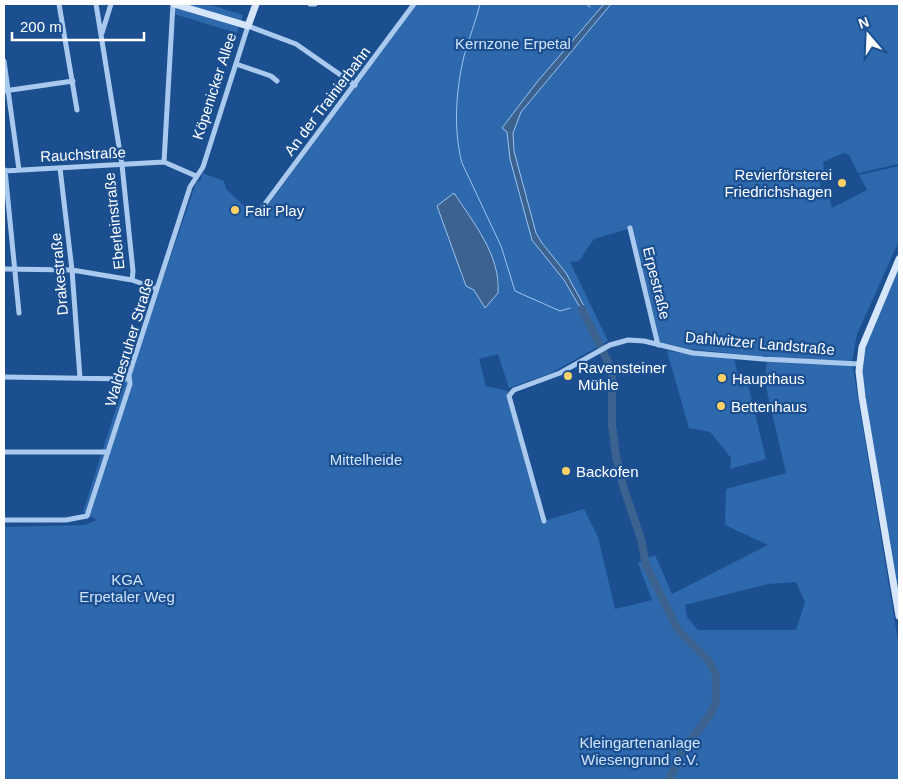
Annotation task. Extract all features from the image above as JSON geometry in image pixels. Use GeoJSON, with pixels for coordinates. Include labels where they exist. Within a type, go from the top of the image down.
{"type":"FeatureCollection","features":[{"type":"Feature","properties":{"kind":"main road"},"geometry":{"type":"LineString","coordinates":[[174,4],[248,26]]}},
{"type":"Feature","properties":{"kind":"main road","name":"Köpenicker Allee"},"geometry":{"type":"LineString","coordinates":[[248,26],[256,4]]}},
{"type":"Feature","properties":{"kind":"main road"},"geometry":{"type":"LineString","coordinates":[[899,259],[863,342],[859,364],[862,397],[899,616]]}},
{"type":"Feature","properties":{"kind":"street"},"geometry":{"type":"LineString","coordinates":[[59,4],[77,110]]}},
{"type":"Feature","properties":{"kind":"street","name":"Eberleinstraße"},"geometry":{"type":"LineString","coordinates":[[96,4],[122,165],[132,280]]}},
{"type":"Feature","properties":{"kind":"street"},"geometry":{"type":"LineString","coordinates":[[102,33],[111,4]]}},
{"type":"Feature","properties":{"kind":"street"},"geometry":{"type":"LineString","coordinates":[[164,162],[174,4]]}},
{"type":"Feature","properties":{"kind":"street","name":"An der Trainierbahn"},"geometry":{"type":"LineString","coordinates":[[259,212],[414,4]]}},
{"type":"Feature","properties":{"kind":"street"},"geometry":{"type":"LineString","coordinates":[[248,26],[296,44],[355,85]]}},
{"type":"Feature","properties":{"kind":"street","name":"Köpenicker Allee"},"geometry":{"type":"LineString","coordinates":[[196,176],[203,168],[248,26]]}},
{"type":"Feature","properties":{"kind":"street"},"geometry":{"type":"LineString","coordinates":[[4,61],[6,91],[19,170]]}},
{"type":"Feature","properties":{"kind":"street"},"geometry":{"type":"LineString","coordinates":[[236,64],[270,76],[276,81]]}},
{"type":"Feature","properties":{"kind":"street"},"geometry":{"type":"LineString","coordinates":[[6,91],[73,81]]}},
{"type":"Feature","properties":{"kind":"street","name":"Rauchstraße"},"geometry":{"type":"LineString","coordinates":[[4,171],[164,162],[196,176]]}},
{"type":"Feature","properties":{"kind":"street","name":"Drakestraße"},"geometry":{"type":"LineString","coordinates":[[60,168],[72,270],[80,378]]}},
{"type":"Feature","properties":{"kind":"street"},"geometry":{"type":"LineString","coordinates":[[4,171],[19,313]]}},
{"type":"Feature","properties":{"kind":"street","name":"Waldesruher Straße"},"geometry":{"type":"LineString","coordinates":[[4,520],[66,520],[87,516],[130,384],[129,379],[157,289],[190,187],[196,176]]}},
{"type":"Feature","properties":{"kind":"street","name":"Erpestraße"},"geometry":{"type":"LineString","coordinates":[[630,228],[658,345]]}},
{"type":"Feature","properties":{"kind":"street"},"geometry":{"type":"LineString","coordinates":[[4,269],[72,270],[132,280],[157,289]]}},
{"type":"Feature","properties":{"kind":"street","name":"Dahlwitzer Landstraße"},"geometry":{"type":"LineString","coordinates":[[544,521],[509,396],[510,392],[560,373],[608,346],[633,340],[692,353],[754,359],[859,364]]}},
{"type":"Feature","properties":{"kind":"street"},"geometry":{"type":"LineString","coordinates":[[4,377],[129,379]]}},
{"type":"Feature","properties":{"kind":"street"},"geometry":{"type":"LineString","coordinates":[[4,452],[108,452]]}},
{"type":"Feature","properties":{"kind":"green space"},"geometry":{"type":"Polygon","coordinates":[[[185,4],[208,4],[243,15],[241,22],[185,4]]]}},
{"type":"Feature","properties":{"kind":"green space"},"geometry":{"type":"Polygon","coordinates":[[[416,4],[899,4],[899,164],[858,173],[849,155],[843,153],[823,162],[825,177],[819,178],[821,188],[829,195],[832,208],[867,190],[859,175],[899,166],[899,241],[857,334],[852,362],[899,647],[899,780],[4,780],[4,527],[85,525],[97,520],[83,512],[128,371],[140,346],[196,183],[201,180],[202,173],[224,181],[226,189],[258,219],[416,4]],[[631,228],[594,239],[579,261],[570,262],[608,341],[551,373],[509,388],[498,354],[479,359],[486,386],[508,391],[541,522],[584,509],[598,537],[615,609],[652,600],[638,563],[655,555],[672,594],[768,545],[725,525],[726,489],[786,473],[765,383],[767,357],[690,349],[659,342],[631,228]],[[490,254],[457,256],[461,275],[466,286],[474,289],[484,307],[498,293],[499,281],[490,254]],[[796,582],[768,584],[685,605],[687,617],[698,630],[796,630],[805,602],[796,582]]]}},
{"type":"Feature","properties":{"kind":"green space"},"geometry":{"type":"Polygon","coordinates":[[[175,6],[239,26],[237,33],[174,14],[175,6]]]}},
{"type":"Feature","properties":{"kind":"green space"},"geometry":{"type":"Polygon","coordinates":[[[899,265],[899,606],[861,370],[866,344],[899,265]]]}},
{"type":"Feature","properties":{"kind":"green space"},"geometry":{"type":"Polygon","coordinates":[[[667,351],[734,359],[741,387],[748,385],[766,459],[730,469],[731,458],[710,432],[689,428],[667,351]]]}},
{"type":"Feature","properties":{"kind":"shaded area"},"geometry":{"type":"Polygon","coordinates":[[[604,4],[611,4],[521,112],[513,133],[514,151],[536,233],[566,273],[589,315],[585,316],[564,280],[532,240],[510,159],[507,132],[502,128],[537,82],[604,4]]]}},
{"type":"Feature","properties":{"kind":"shaded area"},"geometry":{"type":"Polygon","coordinates":[[[454,193],[484,240],[495,266],[498,279],[498,293],[485,308],[474,290],[466,286],[437,206],[454,193]]]}},
{"type":"Feature","properties":{"kind":"waterway"},"geometry":{"type":"LineString","coordinates":[[480,4],[464,56],[457,96],[457,137],[462,163],[501,246],[515,291],[560,311],[570,308]]}},
{"type":"Feature","properties":{"kind":"waterway"},"geometry":{"type":"LineString","coordinates":[[586,4],[590,7]]}},
{"type":"Feature","properties":{"kind":"waterway"},"geometry":{"type":"LineString","coordinates":[[582,309],[612,370],[612,425],[616,456],[624,489],[641,539],[646,565],[678,630],[709,661],[716,675],[716,703],[709,716],[682,752],[669,780]]}},
{"type":"Feature","properties":{"kind":"place","name":"Revierförsterei Friedrichshagen"},"geometry":{"type":"Point","coordinates":[842,183]}},
{"type":"Feature","properties":{"kind":"place","name":"Fair Play"},"geometry":{"type":"Point","coordinates":[235,210]}},
{"type":"Feature","properties":{"kind":"place","name":"Ravensteiner Mühle"},"geometry":{"type":"Point","coordinates":[568,376]}},
{"type":"Feature","properties":{"kind":"place","name":"Haupthaus"},"geometry":{"type":"Point","coordinates":[722,378]}},
{"type":"Feature","properties":{"kind":"place","name":"Bettenhaus"},"geometry":{"type":"Point","coordinates":[721,406]}},
{"type":"Feature","properties":{"kind":"place","name":"Backofen"},"geometry":{"type":"Point","coordinates":[566,471]}},
{"type":"Feature","properties":{"kind":"park label","name":"Kernzone Erpetal"},"geometry":{"type":"Point","coordinates":[513,43]}},
{"type":"Feature","properties":{"kind":"park label","name":"Mittelheide"},"geometry":{"type":"Point","coordinates":[366,459]}},
{"type":"Feature","properties":{"kind":"park label","name":"KGA Erpetaler Weg"},"geometry":{"type":"Point","coordinates":[127,588]}},
{"type":"Feature","properties":{"kind":"park label","name":"Kleingartenanlage Wiesengrund e.V."},"geometry":{"type":"Point","coordinates":[640,750]}}]}
